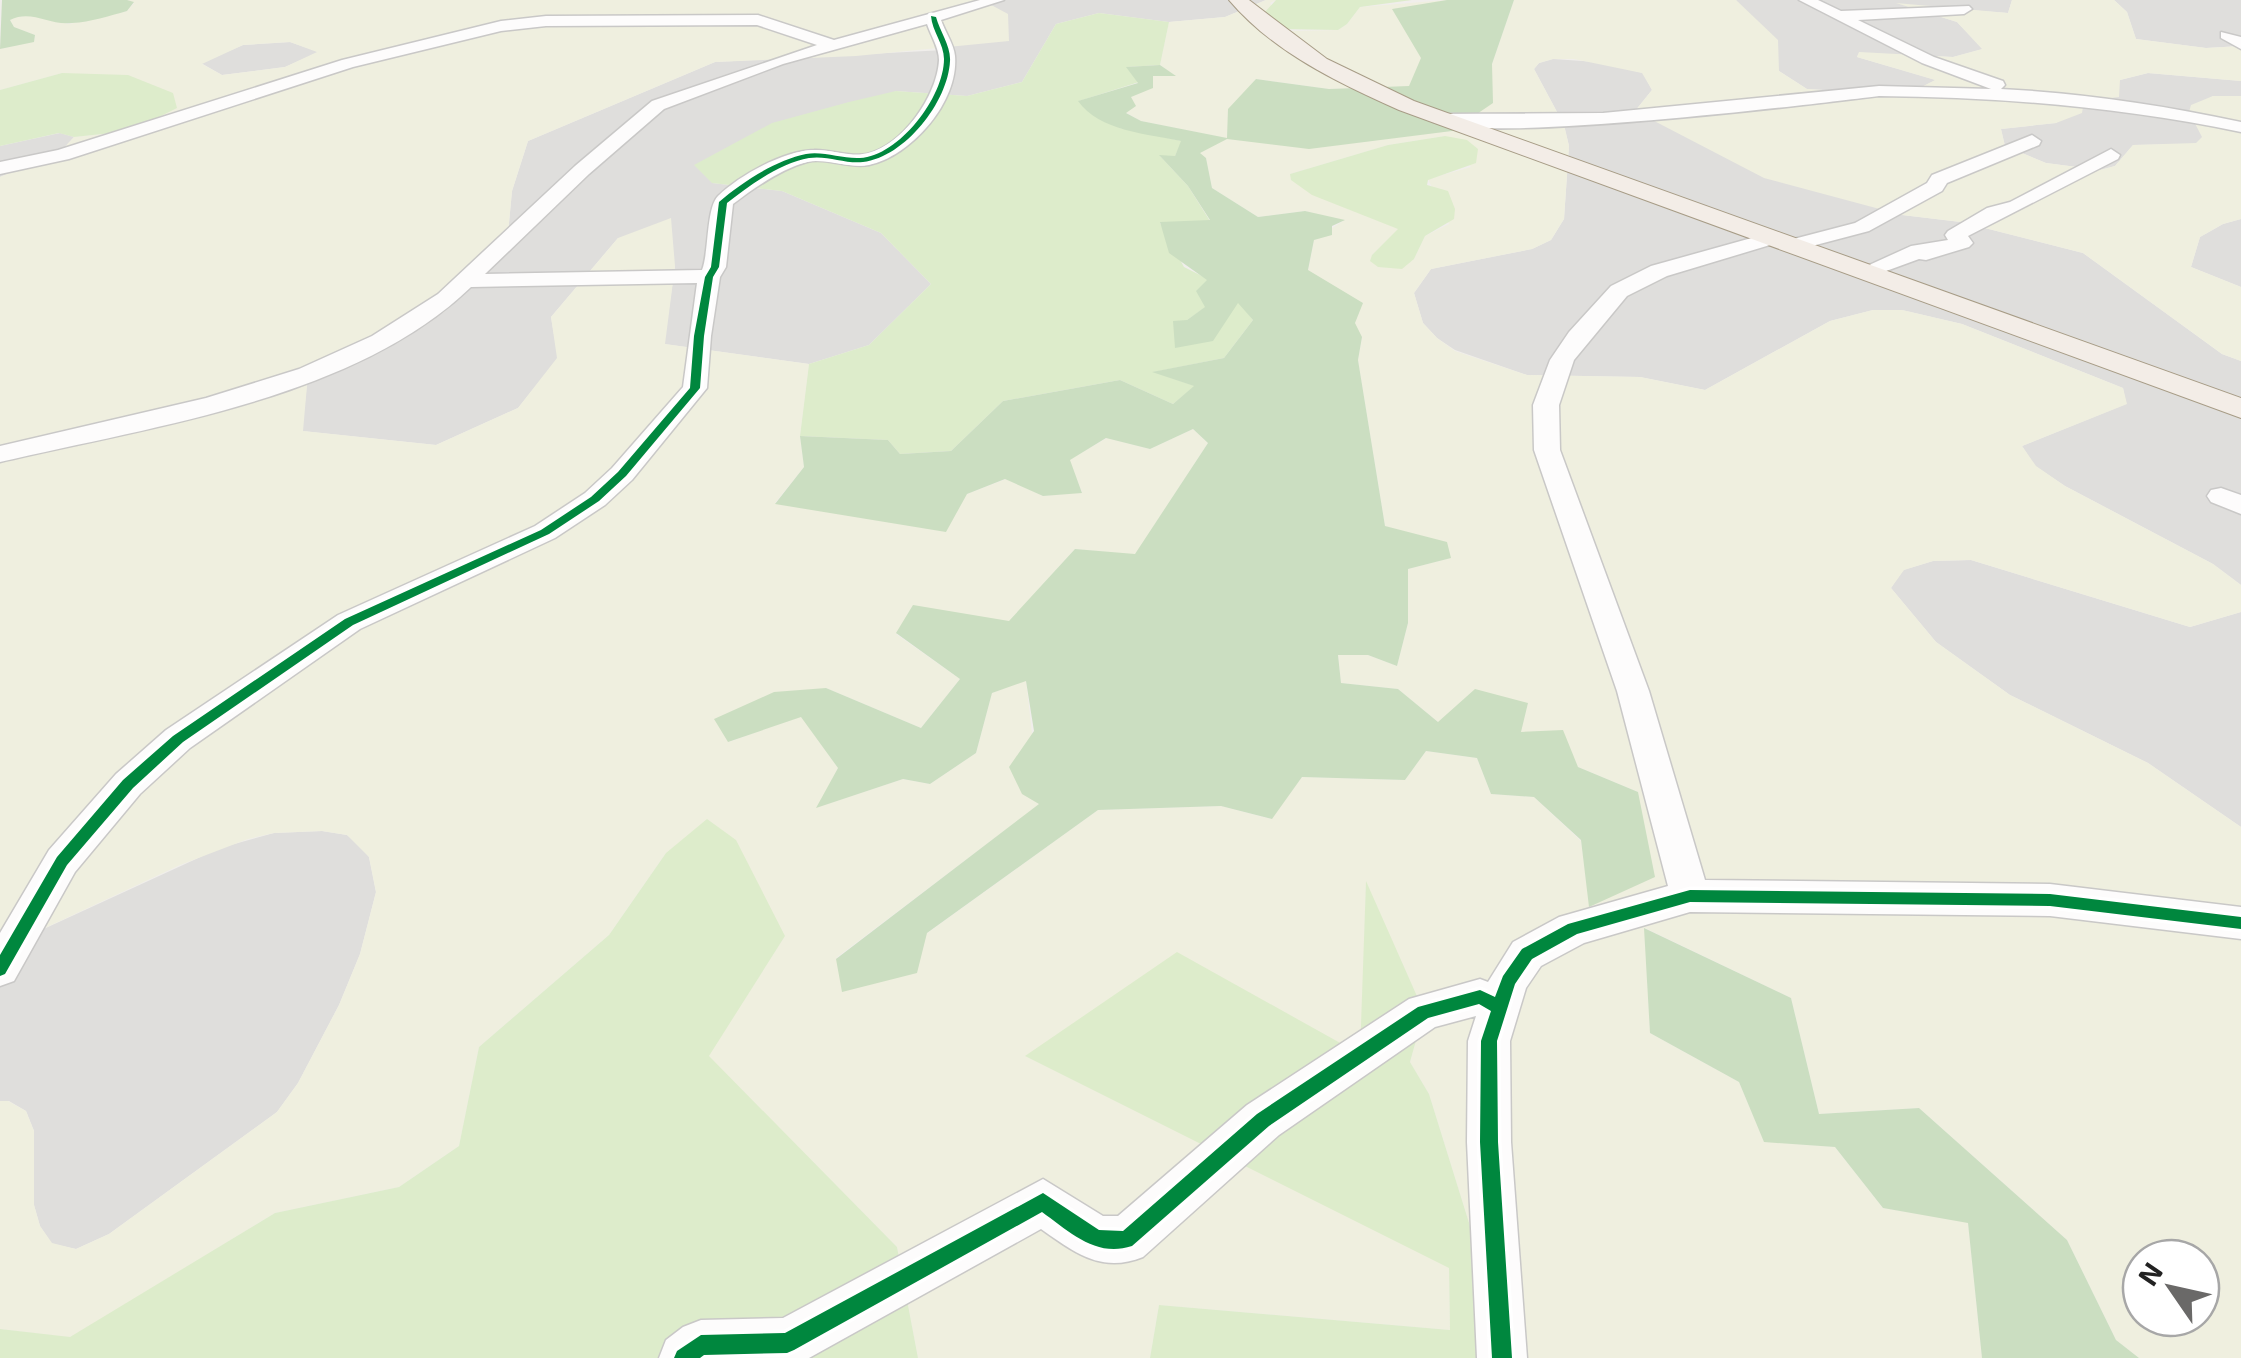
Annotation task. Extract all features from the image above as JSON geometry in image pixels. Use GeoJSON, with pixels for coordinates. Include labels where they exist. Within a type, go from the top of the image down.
{"type":"FeatureCollection","features":[{"type":"Feature","properties":{"kind":"main road"},"geometry":{"type":"LineString","coordinates":[[1238,0],[1334,74],[1384,99],[1530,148],[2241,409]]}},
{"type":"Feature","properties":{"kind":"street"},"geometry":{"type":"LineString","coordinates":[[0,454],[154,420],[308,374],[380,342],[466,281],[658,104],[733,75],[997,0]]}},
{"type":"Feature","properties":{"kind":"street"},"geometry":{"type":"LineString","coordinates":[[1806,0],[1928,60],[2020,94]]}},
{"type":"Feature","properties":{"kind":"street"},"geometry":{"type":"LineString","coordinates":[[1839,16],[1964,9]]}},
{"type":"Feature","properties":{"kind":"street"},"geometry":{"type":"LineString","coordinates":[[0,969],[62,861],[128,784],[178,738],[350,622],[545,532],[594,499],[622,474],[695,388],[709,278],[715,267],[725,200],[804,157],[860,160],[884,155],[923,118],[940,91],[947,57],[935,33],[933,17]]}},
{"type":"Feature","properties":{"kind":"street"},"geometry":{"type":"LineString","coordinates":[[0,168],[62,155],[348,63],[501,26],[546,21],[758,20],[833,45]]}},
{"type":"Feature","properties":{"kind":"street"},"geometry":{"type":"LineString","coordinates":[[1437,119],[1541,123],[1649,118],[1878,92],[2020,94],[2203,118],[2241,127]]}},
{"type":"Feature","properties":{"kind":"street"},"geometry":{"type":"LineString","coordinates":[[1690,896],[1633,691],[1547,450],[1546,404],[1550,383],[1577,337],[1619,292],[1659,272],[1783,241],[1862,227],[1935,188],[1939,179],[2032,141]]}},
{"type":"Feature","properties":{"kind":"street"},"geometry":{"type":"LineString","coordinates":[[1867,272],[1919,251],[1926,254],[1962,242],[1955,235],[2112,155]]}},
{"type":"Feature","properties":{"kind":"street"},"geometry":{"type":"LineString","coordinates":[[466,281],[591,276],[709,278]]}},
{"type":"Feature","properties":{"kind":"street"},"geometry":{"type":"LineString","coordinates":[[1502,1358],[1489,1142],[1489,1041],[1508,981],[1527,954],[1573,929],[1690,896],[2050,900],[2241,923]]}},
{"type":"Feature","properties":{"kind":"street"},"geometry":{"type":"LineString","coordinates":[[684,1358],[701,1345],[787,1343],[1043,1202],[1096,1239],[1126,1240],[1263,1120],[1424,1012],[1480,997],[1499,1007]]}},
{"type":"Feature","properties":{"kind":"shaded area"},"geometry":{"type":"Polygon","coordinates":[[[982,0],[1266,0],[1225,17],[1169,22],[1099,13],[1056,24],[1022,82],[967,96],[896,91],[712,183],[782,191],[881,233],[931,284],[869,345],[809,364],[664,344],[675,266],[618,238],[551,317],[558,358],[518,408],[436,445],[302,431],[308,374],[507,244],[512,191],[528,141],[715,62],[945,50],[982,0]]]}},
{"type":"Feature","properties":{"kind":"shaded area"},"geometry":{"type":"Polygon","coordinates":[[[1736,0],[2012,0],[2008,13],[1904,5],[1957,22],[1983,49],[1953,57],[1859,53],[1857,57],[1936,80],[1906,95],[1807,89],[1779,71],[1736,0]]]}},
{"type":"Feature","properties":{"kind":"shaded area"},"geometry":{"type":"Polygon","coordinates":[[[2114,0],[2241,0],[2241,46],[2206,48],[2136,39],[2127,12],[2114,0]]]}},
{"type":"Feature","properties":{"kind":"shaded area"},"geometry":{"type":"Polygon","coordinates":[[[290,42],[319,52],[285,67],[222,75],[201,63],[243,45],[290,42]]]}},
{"type":"Feature","properties":{"kind":"shaded area"},"geometry":{"type":"Polygon","coordinates":[[[1553,59],[1597,62],[1643,73],[1652,90],[1635,111],[1836,194],[1902,215],[1961,222],[2083,253],[2222,354],[2241,361],[2241,585],[2213,564],[2065,486],[2035,466],[2022,446],[2126,404],[2123,388],[1962,324],[1902,310],[1873,310],[1830,321],[1705,390],[1640,377],[1527,375],[1455,350],[1437,338],[1423,323],[1414,293],[1431,269],[1532,249],[1551,240],[1564,219],[1569,146],[1564,125],[1534,69],[1553,59]]]}},
{"type":"Feature","properties":{"kind":"shaded area"},"geometry":{"type":"Polygon","coordinates":[[[2148,73],[2241,81],[2241,96],[2213,96],[2189,112],[2203,137],[2196,144],[2133,145],[2115,166],[2100,170],[2046,163],[2005,146],[2001,129],[2056,123],[2120,80],[2148,73]]]}},
{"type":"Feature","properties":{"kind":"shaded area"},"geometry":{"type":"Polygon","coordinates":[[[60,133],[74,137],[61,151],[0,177],[0,146],[60,133]]]}},
{"type":"Feature","properties":{"kind":"shaded area"},"geometry":{"type":"Polygon","coordinates":[[[2241,219],[2241,287],[2191,267],[2200,237],[2241,219]]]}},
{"type":"Feature","properties":{"kind":"shaded area"},"geometry":{"type":"Polygon","coordinates":[[[1971,560],[2190,627],[2241,612],[2241,827],[2148,763],[2010,695],[1936,642],[1891,588],[1903,570],[1933,561],[1971,560]]]}},
{"type":"Feature","properties":{"kind":"shaded area"},"geometry":{"type":"Polygon","coordinates":[[[322,831],[347,835],[359,844],[369,857],[376,892],[360,954],[339,1005],[298,1083],[277,1112],[109,1234],[76,1249],[52,1244],[40,1226],[34,1205],[34,1131],[26,1111],[9,1101],[0,1101],[0,949],[220,848],[274,833],[322,831]]]}},
{"type":"Feature","properties":{"kind":"green space"},"geometry":{"type":"Polygon","coordinates":[[[2,0],[134,2],[127,11],[79,22],[18,17],[10,20],[14,27],[35,35],[34,42],[0,49],[2,0]]]}},
{"type":"Feature","properties":{"kind":"green space"},"geometry":{"type":"Polygon","coordinates":[[[127,0],[982,0],[1008,14],[1009,41],[856,56],[715,62],[528,141],[512,191],[507,244],[444,312],[308,374],[303,431],[436,445],[518,408],[557,358],[551,317],[618,238],[671,218],[675,266],[665,344],[809,364],[800,436],[804,467],[775,503],[967,494],[1006,479],[1043,496],[1082,492],[1069,460],[1107,438],[1150,449],[1193,429],[1208,443],[1135,555],[1075,549],[1010,621],[896,634],[960,679],[921,728],[826,688],[729,742],[801,716],[838,768],[818,807],[903,779],[930,784],[976,753],[992,693],[1026,680],[1040,804],[836,958],[926,934],[1098,810],[1221,806],[1271,819],[1302,777],[1405,780],[1426,751],[1477,758],[1491,794],[1534,797],[1581,841],[1590,906],[1638,792],[1578,767],[1520,732],[1528,703],[1438,722],[1398,689],[1341,683],[1338,654],[1368,655],[1397,666],[1408,623],[1408,569],[1450,558],[1385,526],[1358,360],[1362,337],[1308,271],[1314,240],[1343,221],[1305,211],[1258,217],[1212,188],[1206,158],[1199,153],[1225,138],[1141,121],[1125,112],[1131,97],[1152,76],[1175,76],[1160,65],[1169,22],[1225,17],[1266,0],[1276,0],[1270,3],[1290,31],[1338,30],[1360,7],[1447,0],[1409,87],[1329,89],[1256,79],[1230,122],[1227,138],[1492,64],[1514,0],[1736,0],[1778,40],[1779,71],[1807,89],[1906,95],[1935,80],[1857,57],[1859,52],[1953,57],[1982,49],[1957,22],[1896,3],[2008,13],[2012,0],[2114,0],[2127,12],[2136,39],[2206,48],[2241,46],[2241,81],[2148,73],[2120,80],[2119,97],[2084,101],[2082,113],[2056,123],[2001,129],[2005,146],[2046,163],[2100,170],[2115,166],[2133,145],[2196,143],[2202,137],[2189,112],[2191,105],[2213,96],[2241,96],[2241,219],[2200,237],[2191,267],[2241,287],[2241,361],[2222,354],[2083,253],[1961,222],[1902,215],[1764,178],[1635,111],[1652,90],[1642,73],[1574,59],[1553,59],[1534,69],[1564,125],[1569,146],[1564,219],[1551,240],[1532,249],[1431,269],[1414,293],[1423,323],[1437,338],[1455,351],[1527,375],[1640,377],[1705,390],[1830,321],[1873,310],[1902,310],[1962,324],[2123,388],[2127,404],[2022,446],[2036,466],[2065,486],[2213,564],[2241,585],[2241,612],[2190,627],[1971,560],[1933,561],[1904,570],[1891,588],[1936,642],[2010,695],[2148,763],[2241,827],[2241,1358],[2139,1358],[2116,1340],[2067,1240],[1919,1108],[1819,1114],[1791,998],[1645,928],[1650,1033],[1739,1082],[1764,1141],[1835,1147],[1883,1208],[1968,1222],[1982,1358],[1511,1358],[1429,1094],[1410,1062],[1424,1012],[1366,884],[1361,1054],[1026,1056],[1449,1267],[1450,1330],[1159,1305],[1150,1358],[918,1358],[897,1247],[708,1056],[785,936],[666,853],[609,935],[479,1047],[459,1146],[399,1187],[275,1213],[70,1338],[0,1329],[0,1101],[26,1111],[34,1131],[34,1205],[40,1226],[52,1243],[76,1249],[109,1234],[277,1112],[298,1083],[339,1005],[360,954],[376,892],[369,857],[347,835],[322,831],[274,833],[180,865],[0,949],[0,177],[61,151],[74,137],[131,131],[62,73],[0,90],[0,49],[34,41],[35,35],[14,27],[10,20],[15,17],[33,15],[69,24],[127,11],[134,3],[127,0]],[[290,42],[243,45],[202,64],[222,75],[285,67],[317,52],[290,42]],[[1445,136],[1388,145],[1290,174],[1399,229],[1372,255],[1414,259],[1425,236],[1449,224],[1428,179],[1471,167],[1445,136]]]}},
{"type":"Feature","properties":{"kind":"green space"},"geometry":{"type":"Polygon","coordinates":[[[1276,0],[1412,0],[1360,7],[1338,30],[1278,29],[1264,13],[1276,0]]]}},
{"type":"Feature","properties":{"kind":"green space"},"geometry":{"type":"Polygon","coordinates":[[[1447,0],[1514,0],[1492,64],[1493,103],[1452,131],[1309,149],[1227,139],[1200,153],[1206,158],[1212,188],[1258,217],[1305,211],[1345,220],[1332,226],[1332,235],[1314,240],[1308,270],[1363,303],[1355,323],[1362,337],[1358,360],[1385,526],[1447,542],[1451,558],[1408,569],[1408,623],[1397,666],[1368,655],[1338,655],[1341,683],[1398,689],[1438,722],[1475,689],[1528,703],[1521,732],[1563,730],[1578,767],[1638,792],[1655,877],[1589,907],[1581,840],[1534,797],[1491,794],[1477,758],[1426,751],[1405,780],[1302,777],[1272,819],[1221,806],[1098,810],[927,933],[917,973],[842,992],[836,959],[1039,804],[1022,794],[1009,767],[1034,731],[1026,681],[992,693],[976,753],[930,784],[903,779],[816,808],[838,768],[801,717],[728,742],[714,719],[774,692],[826,688],[921,728],[960,679],[896,633],[913,605],[1009,621],[1075,549],[1135,554],[1208,443],[1193,429],[1150,449],[1106,438],[1070,460],[1082,493],[1043,496],[1005,479],[967,494],[946,532],[775,504],[804,467],[800,436],[888,440],[900,454],[951,451],[1003,401],[1120,380],[1173,404],[1194,386],[1152,372],[1224,358],[1253,320],[1238,303],[1213,341],[1175,348],[1173,321],[1187,320],[1205,307],[1196,291],[1207,280],[1169,253],[1160,222],[1210,220],[1188,186],[1159,155],[1175,156],[1181,141],[1111,125],[1078,101],[1138,83],[1126,67],[1160,65],[1176,76],[1153,76],[1153,88],[1131,97],[1136,106],[1126,113],[1141,121],[1227,138],[1228,109],[1256,79],[1329,89],[1409,86],[1421,58],[1392,9],[1447,0]]]}},
{"type":"Feature","properties":{"kind":"green space"},"geometry":{"type":"Polygon","coordinates":[[[1099,13],[1169,22],[1160,65],[1127,67],[1139,82],[1079,101],[1120,128],[1182,141],[1175,156],[1160,156],[1188,186],[1210,221],[1160,223],[1184,267],[1208,279],[1206,307],[1187,320],[1175,347],[1239,302],[1253,320],[1224,358],[1154,372],[1195,386],[1173,404],[1120,380],[1003,401],[951,451],[900,454],[888,440],[800,436],[809,364],[869,345],[931,284],[881,233],[782,191],[712,183],[694,165],[772,123],[849,102],[896,91],[967,96],[1022,82],[1056,24],[1099,13]]]}},
{"type":"Feature","properties":{"kind":"green space"},"geometry":{"type":"Polygon","coordinates":[[[62,73],[128,75],[173,93],[177,108],[131,131],[74,137],[59,133],[0,146],[0,90],[62,73]]]}},
{"type":"Feature","properties":{"kind":"green space"},"geometry":{"type":"Polygon","coordinates":[[[1445,136],[1467,140],[1478,149],[1476,163],[1428,180],[1427,185],[1448,191],[1455,209],[1454,219],[1425,236],[1414,259],[1402,269],[1378,267],[1370,261],[1398,229],[1312,195],[1291,180],[1290,174],[1388,145],[1445,136]]]}},
{"type":"Feature","properties":{"kind":"green space"},"geometry":{"type":"Polygon","coordinates":[[[707,819],[736,840],[785,936],[709,1056],[897,1247],[918,1358],[0,1358],[0,1329],[70,1337],[275,1213],[399,1187],[459,1146],[479,1047],[609,935],[666,853],[707,819]]]}},
{"type":"Feature","properties":{"kind":"green space"},"geometry":{"type":"Polygon","coordinates":[[[1366,881],[1424,1012],[1410,1062],[1429,1094],[1511,1358],[1150,1358],[1159,1305],[1450,1330],[1449,1268],[1025,1056],[1177,952],[1360,1054],[1366,881]]]}},
{"type":"Feature","properties":{"kind":"green space"},"geometry":{"type":"Polygon","coordinates":[[[1644,928],[1791,998],[1819,1114],[1919,1108],[2067,1240],[2116,1340],[2139,1358],[1982,1358],[1968,1223],[1883,1208],[1835,1147],[1764,1142],[1739,1082],[1650,1033],[1644,928]]]}},
{"type":"Feature","properties":{"kind":"cycle path"},"geometry":{"type":"LineString","coordinates":[[0,969],[62,861],[128,784],[178,739],[349,622],[545,532],[595,499],[622,474],[695,388],[699,336],[709,277],[715,267],[723,202],[761,176],[803,157],[864,160],[893,148],[907,136],[931,106],[945,74],[946,54],[933,17]]}},
{"type":"Feature","properties":{"kind":"cycle path"},"geometry":{"type":"LineString","coordinates":[[1502,1358],[1489,1142],[1489,1041],[1508,981],[1527,954],[1573,929],[1690,896],[2050,900],[2241,923]]}},
{"type":"Feature","properties":{"kind":"cycle path"},"geometry":{"type":"LineString","coordinates":[[684,1358],[701,1345],[787,1343],[1043,1202],[1096,1239],[1126,1240],[1263,1120],[1424,1012],[1480,997],[1499,1007]]}}]}
